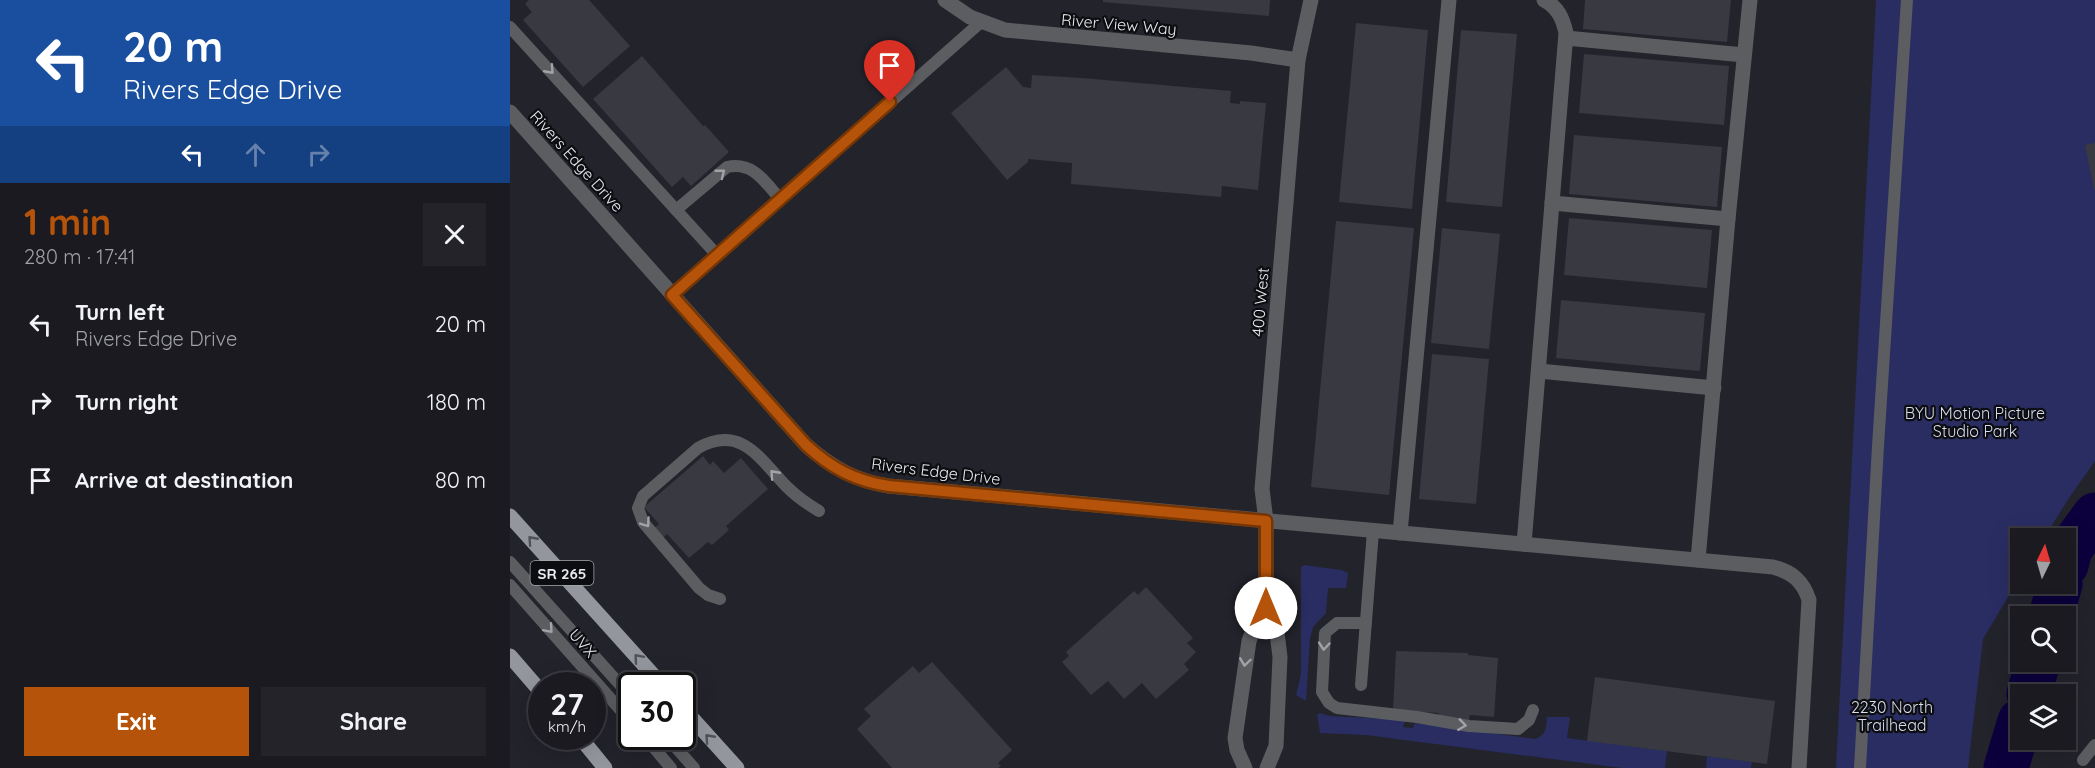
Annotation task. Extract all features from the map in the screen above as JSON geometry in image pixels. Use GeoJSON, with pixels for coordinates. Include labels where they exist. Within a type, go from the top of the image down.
{"type":"FeatureCollection","features":[{"type":"Feature","properties":{"kind":"main road","name":"SR 265"},"geometry":{"type":"LineString","coordinates":[[510,516],[650,672]]}},
{"type":"Feature","properties":{"kind":"main road"},"geometry":{"type":"LineString","coordinates":[[510,656],[528,677]]}},
{"type":"Feature","properties":{"kind":"main road"},"geometry":{"type":"LineString","coordinates":[[696,723],[736,768]]}},
{"type":"Feature","properties":{"kind":"main road"},"geometry":{"type":"LineString","coordinates":[[590,750],[605,768]]}},
{"type":"Feature","properties":{"kind":"street","name":"River View Way"},"geometry":{"type":"LineString","coordinates":[[945,0],[981,22],[1005,30],[1298,60]]}},
{"type":"Feature","properties":{"kind":"street","name":"400 West"},"geometry":{"type":"LineString","coordinates":[[1267,768],[1276,746],[1280,651],[1277,633],[1266,608],[1266,521],[1262,489],[1298,60],[1311,0]]}},
{"type":"Feature","properties":{"kind":"street"},"geometry":{"type":"LineString","coordinates":[[1400,533],[1449,0]]}},
{"type":"Feature","properties":{"kind":"street"},"geometry":{"type":"LineString","coordinates":[[1524,544],[1566,38],[1564,22],[1558,12],[1544,0]]}},
{"type":"Feature","properties":{"kind":"street"},"geometry":{"type":"LineString","coordinates":[[1698,560],[1750,0]]}},
{"type":"Feature","properties":{"kind":"street"},"geometry":{"type":"LineString","coordinates":[[1566,38],[1744,55]]}},
{"type":"Feature","properties":{"kind":"street","name":"Rivers Edge Drive"},"geometry":{"type":"LineString","coordinates":[[510,112],[806,445],[822,459],[855,478],[889,486],[1698,560],[1784,570],[1793,575],[1806,591],[1809,609],[1799,768]]}},
{"type":"Feature","properties":{"kind":"street"},"geometry":{"type":"LineString","coordinates":[[1552,203],[1728,219]]}},
{"type":"Feature","properties":{"kind":"street"},"geometry":{"type":"LineString","coordinates":[[1539,371],[1714,388]]}},
{"type":"Feature","properties":{"kind":"street","name":"400 West"},"geometry":{"type":"LineString","coordinates":[[1245,768],[1237,750],[1235,738],[1249,641],[1266,608]]}},
{"type":"Feature","properties":{"kind":"lane"},"geometry":{"type":"LineString","coordinates":[[1860,768],[1906,0]]}},
{"type":"Feature","properties":{"kind":"lane"},"geometry":{"type":"LineString","coordinates":[[672,295],[981,22]]}},
{"type":"Feature","properties":{"kind":"lane"},"geometry":{"type":"LineString","coordinates":[[510,27],[717,255]]}},
{"type":"Feature","properties":{"kind":"lane"},"geometry":{"type":"LineString","coordinates":[[676,210],[728,167],[734,165],[742,165],[757,172],[780,199]]}},
{"type":"Feature","properties":{"kind":"lane"},"geometry":{"type":"LineString","coordinates":[[720,599],[708,595],[699,588],[643,522],[638,508],[643,495],[698,448],[707,443],[725,440],[746,445],[754,450],[796,496],[819,511]]}},
{"type":"Feature","properties":{"kind":"lane"},"geometry":{"type":"LineString","coordinates":[[1361,686],[1373,531]]}},
{"type":"Feature","properties":{"kind":"lane"},"geometry":{"type":"LineString","coordinates":[[510,562],[618,682]]}},
{"type":"Feature","properties":{"kind":"lane","name":"UVX"},"geometry":{"type":"LineString","coordinates":[[510,585],[618,707]]}},
{"type":"Feature","properties":{"kind":"lane"},"geometry":{"type":"LineString","coordinates":[[1366,623],[1336,623],[1329,627],[1326,633],[1323,650],[1322,692],[1329,704],[1337,708],[1417,717],[1469,726],[1518,729],[1529,720],[1533,710]]}},
{"type":"Feature","properties":{"kind":"lane"},"geometry":{"type":"LineString","coordinates":[[2083,760],[2095,746]]}},
{"type":"Feature","properties":{"kind":"lane"},"geometry":{"type":"LineString","coordinates":[[656,750],[671,768]]}},
{"type":"Feature","properties":{"kind":"lane"},"geometry":{"type":"LineString","coordinates":[[678,750],[694,768]]}},
{"type":"Feature","properties":{"kind":"green space","name":"BYU Motion Picture Studio Park"},"geometry":{"type":"Polygon","coordinates":[[[1876,0],[2095,0],[2095,461],[2050,528],[2010,528],[2010,594],[1983,639],[1968,768],[1836,768],[1876,0]]]}},
{"type":"Feature","properties":{"kind":"green space"},"geometry":{"type":"Polygon","coordinates":[[[1304,565],[1348,573],[1346,588],[1328,588],[1326,613],[1313,627],[1310,639],[1306,701],[1296,695],[1301,674],[1301,567],[1304,565]]]}},
{"type":"Feature","properties":{"kind":"green space"},"geometry":{"type":"Polygon","coordinates":[[[1320,713],[1330,716],[1405,720],[1403,727],[1413,728],[1415,723],[1535,739],[1544,733],[1547,717],[1570,717],[1567,738],[1667,751],[1665,768],[1622,768],[1366,735],[1320,733],[1317,715],[1320,713]]]}},
{"type":"Feature","properties":{"kind":"green space"},"geometry":{"type":"Polygon","coordinates":[[[1707,756],[1752,762],[1751,768],[1706,768],[1707,756]]]}},
{"type":"Feature","properties":{"kind":"building"},"geometry":{"type":"Polygon","coordinates":[[[529,0],[589,0],[630,46],[583,87],[523,20],[532,12],[525,4],[529,0]]]}},
{"type":"Feature","properties":{"kind":"building"},"geometry":{"type":"Polygon","coordinates":[[[1103,0],[1270,0],[1269,16],[1103,2],[1103,0]]]}},
{"type":"Feature","properties":{"kind":"building"},"geometry":{"type":"Polygon","coordinates":[[[1585,0],[1731,0],[1727,42],[1583,29],[1585,0]]]}},
{"type":"Feature","properties":{"kind":"building"},"geometry":{"type":"Polygon","coordinates":[[[1356,23],[1428,30],[1412,209],[1339,202],[1356,23]]]}},
{"type":"Feature","properties":{"kind":"building"},"geometry":{"type":"Polygon","coordinates":[[[1461,30],[1517,34],[1502,207],[1446,202],[1461,30]]]}},
{"type":"Feature","properties":{"kind":"building"},"geometry":{"type":"Polygon","coordinates":[[[1584,54],[1729,66],[1724,125],[1579,113],[1584,54]]]}},
{"type":"Feature","properties":{"kind":"building"},"geometry":{"type":"Polygon","coordinates":[[[642,56],[703,126],[705,125],[729,152],[691,186],[683,177],[672,187],[593,99],[642,56]]]}},
{"type":"Feature","properties":{"kind":"building"},"geometry":{"type":"Polygon","coordinates":[[[1006,67],[1023,87],[1031,88],[1032,75],[1082,78],[1231,91],[1230,103],[1240,104],[1240,101],[1266,103],[1258,190],[1222,186],[1221,197],[1071,184],[1072,163],[1028,159],[1028,162],[1007,180],[951,113],[1006,67]]]}},
{"type":"Feature","properties":{"kind":"building"},"geometry":{"type":"Polygon","coordinates":[[[1574,135],[1722,147],[1717,207],[1569,194],[1574,135]]]}},
{"type":"Feature","properties":{"kind":"building"},"geometry":{"type":"Polygon","coordinates":[[[2095,143],[2095,189],[2094,189],[2085,145],[2095,143]]]}},
{"type":"Feature","properties":{"kind":"building"},"geometry":{"type":"Polygon","coordinates":[[[1569,218],[1712,230],[1707,288],[1564,275],[1569,218]]]}},
{"type":"Feature","properties":{"kind":"building"},"geometry":{"type":"Polygon","coordinates":[[[1336,221],[1414,228],[1389,495],[1311,487],[1336,221]]]}},
{"type":"Feature","properties":{"kind":"building"},"geometry":{"type":"Polygon","coordinates":[[[1442,228],[1500,234],[1489,349],[1431,343],[1442,228]]]}},
{"type":"Feature","properties":{"kind":"building"},"geometry":{"type":"Polygon","coordinates":[[[1561,300],[1705,313],[1700,371],[1556,358],[1561,300]]]}},
{"type":"Feature","properties":{"kind":"building"},"geometry":{"type":"Polygon","coordinates":[[[1432,354],[1489,359],[1476,504],[1419,499],[1432,354]]]}},
{"type":"Feature","properties":{"kind":"building"},"geometry":{"type":"Polygon","coordinates":[[[703,456],[710,465],[713,461],[724,473],[741,458],[768,489],[726,526],[729,530],[712,545],[708,542],[689,558],[667,534],[663,538],[654,528],[659,524],[644,507],[703,456]]]}},
{"type":"Feature","properties":{"kind":"building"},"geometry":{"type":"Polygon","coordinates":[[[1146,587],[1193,638],[1187,643],[1196,652],[1184,664],[1189,670],[1156,699],[1142,683],[1124,699],[1108,681],[1091,695],[1062,662],[1069,656],[1066,652],[1134,591],[1138,595],[1146,587]]]}},
{"type":"Feature","properties":{"kind":"building"},"geometry":{"type":"Polygon","coordinates":[[[1396,651],[1468,653],[1468,655],[1498,658],[1494,717],[1470,715],[1469,720],[1439,718],[1439,713],[1393,710],[1396,651]]]}},
{"type":"Feature","properties":{"kind":"building"},"geometry":{"type":"Polygon","coordinates":[[[932,662],[1012,750],[998,763],[1001,766],[998,768],[892,768],[857,729],[871,716],[864,709],[913,666],[919,673],[932,662]]]}},
{"type":"Feature","properties":{"kind":"building"},"geometry":{"type":"Polygon","coordinates":[[[1595,677],[1775,701],[1767,764],[1587,741],[1595,677]]]}},
{"type":"Feature","properties":{"kind":"waterway"},"geometry":{"type":"LineString","coordinates":[[2076,541],[2095,515]]}},
{"type":"Feature","properties":{"kind":"waterway"},"geometry":{"type":"LineString","coordinates":[[2054,606],[2057,594]]}},
{"type":"Feature","properties":{"kind":"waterway"},"geometry":{"type":"LineString","coordinates":[[2032,684],[2035,672]]}},
{"type":"Feature","properties":{"kind":"waterway"},"geometry":{"type":"LineString","coordinates":[[2006,768],[2011,750]]}},
{"type":"Feature","properties":{"kind":"route"},"geometry":{"type":"LineString","coordinates":[[890,102],[672,295],[806,445],[840,471],[872,484],[889,486],[1266,521],[1266,608]]}},
{"type":"Feature","properties":{"kind":"park label","name":"2230 North Trailhead"},"geometry":{"type":"Point","coordinates":[1892,716]}}]}
